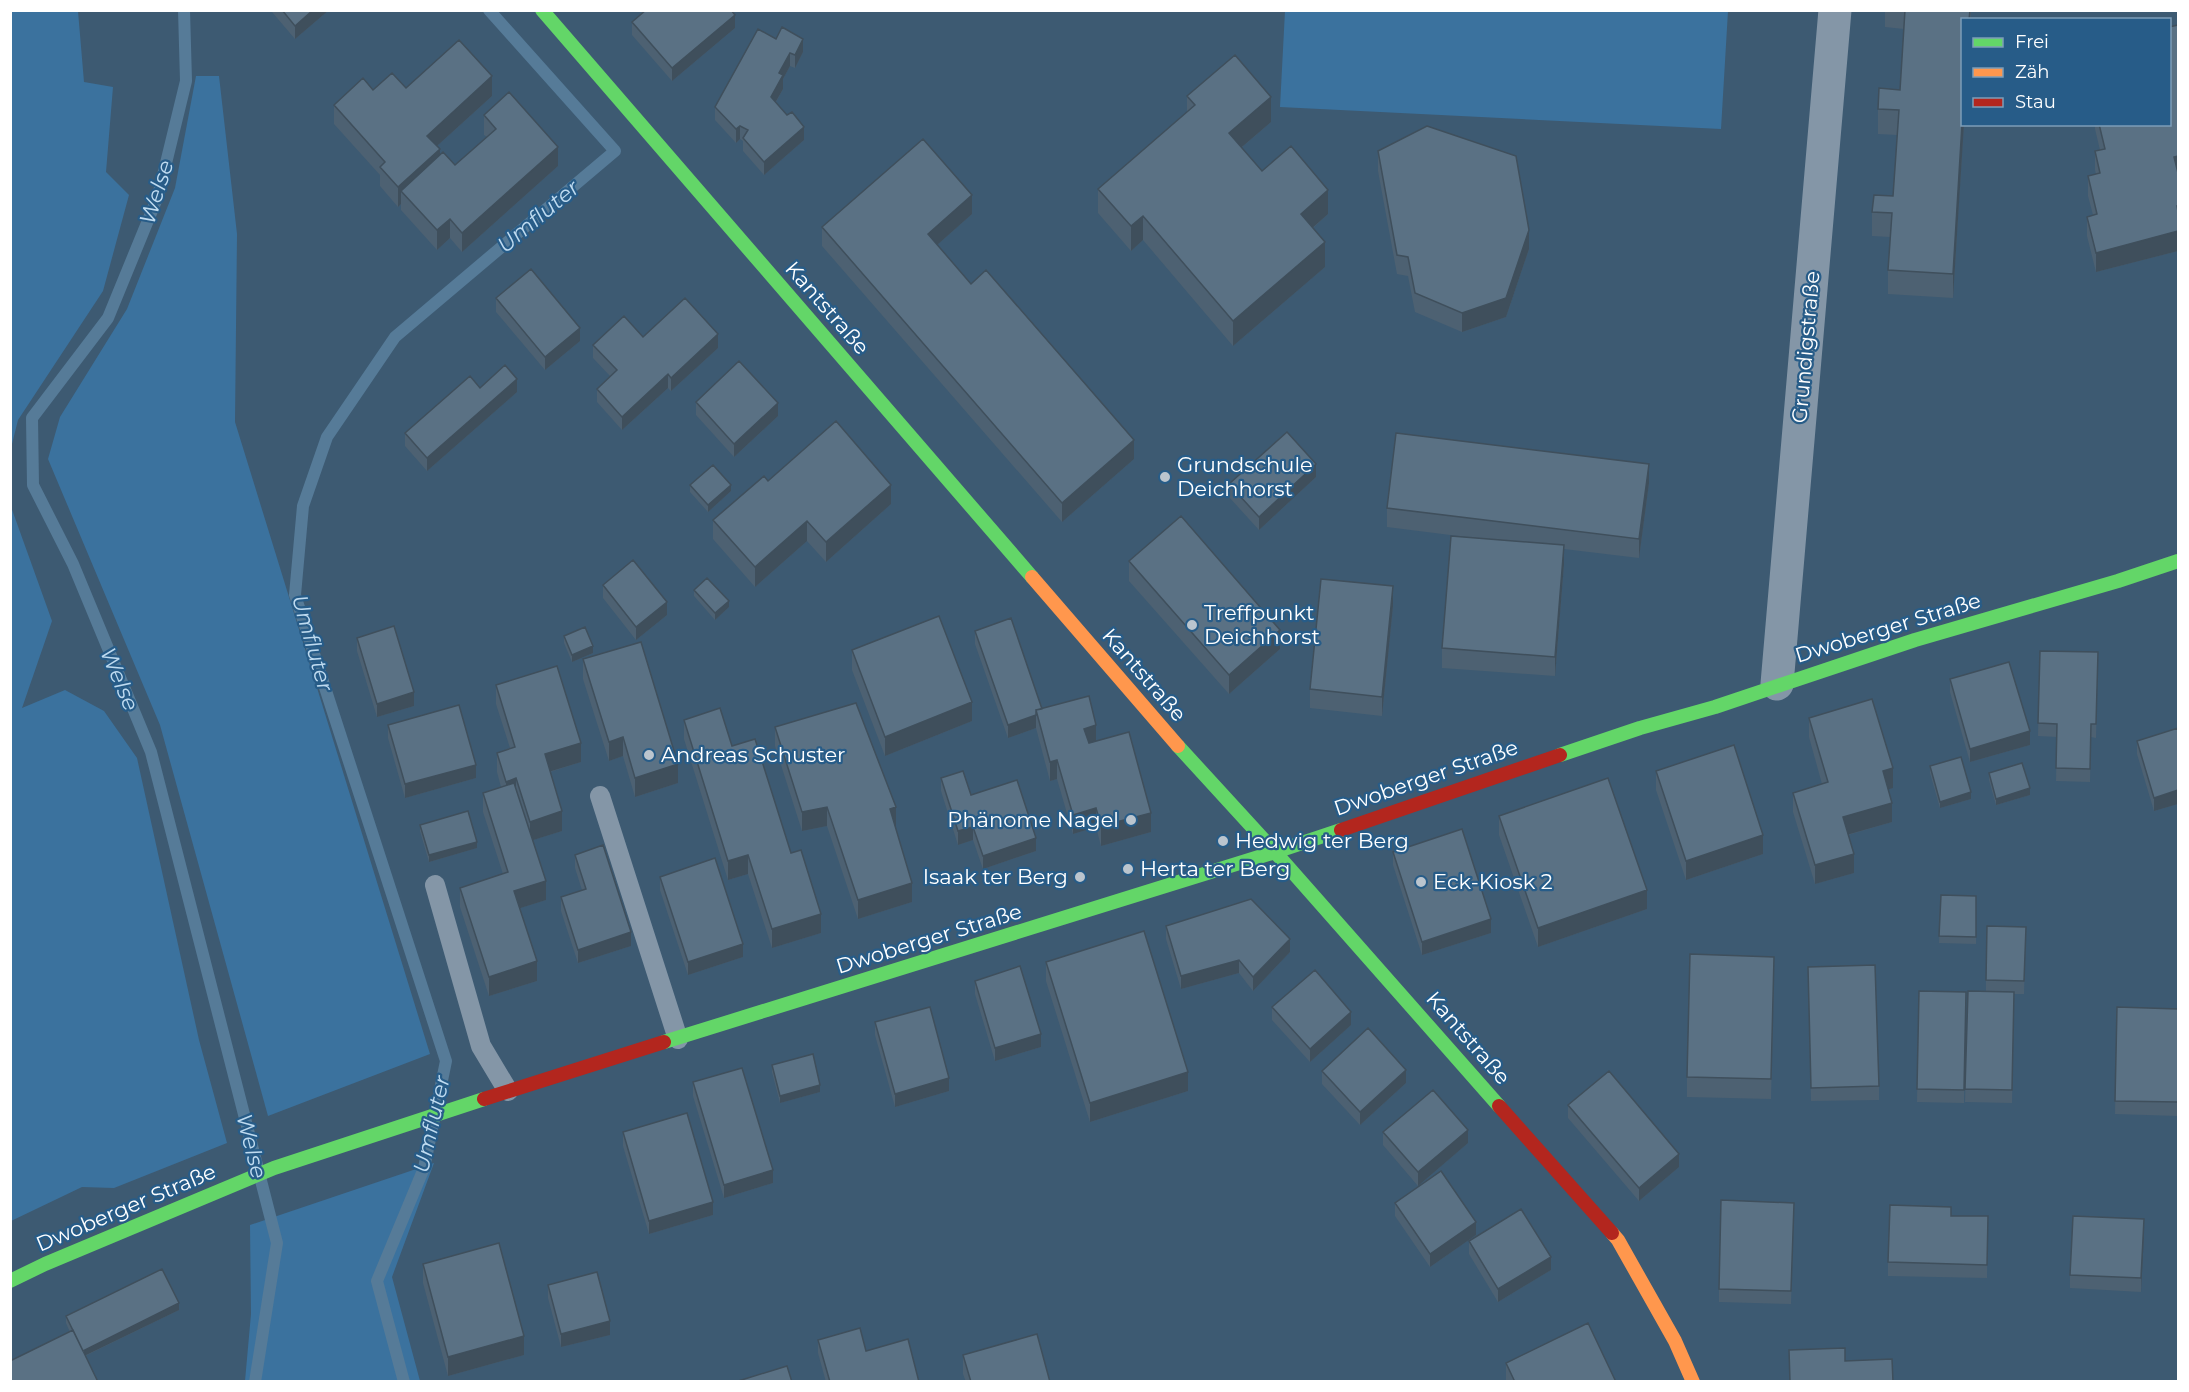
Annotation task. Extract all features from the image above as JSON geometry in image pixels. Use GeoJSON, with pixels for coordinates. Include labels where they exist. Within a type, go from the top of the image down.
{"type":"FeatureCollection","features":[{"type":"Feature","properties":{"kind":"street","name":"Kantstraße"},"geometry":{"type":"LineString","coordinates":[[542,10],[1171,738],[1275,852],[1618,1240],[1675,1341],[1693,1382]]}},
{"type":"Feature","properties":{"kind":"street","name":"Grundigstraße"},"geometry":{"type":"LineString","coordinates":[[1777,684],[1835,10]]}},
{"type":"Feature","properties":{"kind":"street","name":"Dwoberger Straße"},"geometry":{"type":"LineString","coordinates":[[10,1281],[45,1264],[274,1168],[508,1091],[1275,852],[1777,684],[1916,640],[2118,582],[2178,561]]}},
{"type":"Feature","properties":{"kind":"lane"},"geometry":{"type":"LineString","coordinates":[[600,796],[678,1039]]}},
{"type":"Feature","properties":{"kind":"lane"},"geometry":{"type":"LineString","coordinates":[[435,885],[481,1046],[508,1091]]}},
{"type":"Feature","properties":{"kind":"shaded area"},"geometry":{"type":"Polygon","coordinates":[[[11,10],[78,11],[84,82],[113,87],[106,172],[129,195],[103,291],[18,420],[11,448],[11,10]]]}},
{"type":"Feature","properties":{"kind":"shaded area"},"geometry":{"type":"Polygon","coordinates":[[[1285,11],[1728,11],[1721,129],[1280,107],[1285,11]]]}},
{"type":"Feature","properties":{"kind":"shaded area"},"geometry":{"type":"Polygon","coordinates":[[[196,76],[219,76],[237,234],[235,422],[430,1054],[268,1116],[160,725],[48,459],[60,417],[127,309],[175,188],[196,76]]]}},
{"type":"Feature","properties":{"kind":"shaded area"},"geometry":{"type":"Polygon","coordinates":[[[10,504],[52,621],[22,708],[65,690],[104,711],[137,758],[199,1040],[227,1143],[114,1188],[82,1187],[11,1221],[10,504]]]}},
{"type":"Feature","properties":{"kind":"shaded area"},"geometry":{"type":"Polygon","coordinates":[[[434,1163],[392,1277],[420,1381],[245,1381],[251,1314],[250,1225],[434,1163]]]}},
{"type":"Feature","properties":{"kind":"building"},"geometry":{"type":"Polygon","coordinates":[[[282,10],[313,10],[295,26],[282,10]]]}},
{"type":"Feature","properties":{"kind":"building"},"geometry":{"type":"Polygon","coordinates":[[[646,10],[731,10],[735,15],[672,68],[632,22],[646,10]]]}},
{"type":"Feature","properties":{"kind":"building"},"geometry":{"type":"Polygon","coordinates":[[[1905,10],[1970,10],[1969,18],[1961,18],[1962,126],[1953,274],[1888,270],[1892,213],[1872,212],[1874,195],[1893,196],[1899,110],[1878,109],[1879,88],[1900,90],[1905,10]]]}},
{"type":"Feature","properties":{"kind":"building"},"geometry":{"type":"Polygon","coordinates":[[[2178,25],[2178,156],[2174,157],[2178,173],[2178,231],[2096,253],[2087,217],[2097,214],[2088,176],[2100,173],[2095,151],[2105,149],[2099,126],[2171,126],[2171,27],[2178,25]]]}},
{"type":"Feature","properties":{"kind":"building"},"geometry":{"type":"Polygon","coordinates":[[[782,27],[803,39],[795,55],[790,53],[779,73],[783,75],[771,97],[787,115],[792,112],[804,127],[764,162],[743,138],[748,130],[740,126],[736,129],[715,107],[758,29],[776,39],[782,27]]]}},
{"type":"Feature","properties":{"kind":"building"},"geometry":{"type":"Polygon","coordinates":[[[459,40],[492,76],[427,136],[440,149],[398,187],[380,167],[385,162],[334,105],[363,78],[373,90],[392,73],[406,88],[459,40]]]}},
{"type":"Feature","properties":{"kind":"building"},"geometry":{"type":"Polygon","coordinates":[[[1235,55],[1271,97],[1229,133],[1262,171],[1291,146],[1328,190],[1301,214],[1325,242],[1233,321],[1143,216],[1131,226],[1098,189],[1195,105],[1187,96],[1235,55]]]}},
{"type":"Feature","properties":{"kind":"building"},"geometry":{"type":"Polygon","coordinates":[[[509,92],[558,147],[462,233],[450,219],[437,230],[401,191],[443,152],[455,165],[496,129],[484,115],[509,92]]]}},
{"type":"Feature","properties":{"kind":"building"},"geometry":{"type":"Polygon","coordinates":[[[1427,126],[1516,156],[1529,230],[1506,298],[1462,313],[1415,293],[1408,257],[1397,255],[1378,151],[1427,126]]]}},
{"type":"Feature","properties":{"kind":"building"},"geometry":{"type":"Polygon","coordinates":[[[923,139],[972,195],[928,234],[971,284],[986,270],[1134,440],[1062,503],[822,227],[923,139]]]}},
{"type":"Feature","properties":{"kind":"building"},"geometry":{"type":"Polygon","coordinates":[[[531,269],[580,328],[545,357],[496,298],[531,269]]]}},
{"type":"Feature","properties":{"kind":"building"},"geometry":{"type":"Polygon","coordinates":[[[685,298],[718,334],[671,378],[668,374],[622,417],[597,389],[617,370],[593,345],[624,316],[643,337],[685,298]]]}},
{"type":"Feature","properties":{"kind":"building"},"geometry":{"type":"Polygon","coordinates":[[[739,361],[778,403],[734,444],[696,402],[739,361]]]}},
{"type":"Feature","properties":{"kind":"building"},"geometry":{"type":"Polygon","coordinates":[[[505,365],[517,379],[427,458],[405,433],[470,376],[480,388],[505,365]]]}},
{"type":"Feature","properties":{"kind":"building"},"geometry":{"type":"Polygon","coordinates":[[[836,421],[891,485],[826,542],[807,521],[755,567],[713,520],[764,476],[768,481],[836,421]]]}},
{"type":"Feature","properties":{"kind":"building"},"geometry":{"type":"Polygon","coordinates":[[[1287,432],[1316,464],[1259,517],[1229,484],[1287,432]]]}},
{"type":"Feature","properties":{"kind":"building"},"geometry":{"type":"Polygon","coordinates":[[[1396,433],[1649,464],[1639,539],[1387,508],[1396,433]]]}},
{"type":"Feature","properties":{"kind":"building"},"geometry":{"type":"Polygon","coordinates":[[[713,465],[731,485],[708,505],[690,485],[713,465]]]}},
{"type":"Feature","properties":{"kind":"building"},"geometry":{"type":"Polygon","coordinates":[[[1181,516],[1280,630],[1229,675],[1129,561],[1181,516]]]}},
{"type":"Feature","properties":{"kind":"building"},"geometry":{"type":"Polygon","coordinates":[[[1451,536],[1564,545],[1555,657],[1442,648],[1451,536]]]}},
{"type":"Feature","properties":{"kind":"building"},"geometry":{"type":"Polygon","coordinates":[[[633,560],[667,602],[636,627],[603,585],[633,560]]]}},
{"type":"Feature","properties":{"kind":"building"},"geometry":{"type":"Polygon","coordinates":[[[707,578],[729,601],[715,613],[694,590],[707,578]]]}},
{"type":"Feature","properties":{"kind":"building"},"geometry":{"type":"Polygon","coordinates":[[[1321,579],[1393,586],[1382,697],[1310,689],[1321,579]]]}},
{"type":"Feature","properties":{"kind":"building"},"geometry":{"type":"Polygon","coordinates":[[[939,616],[972,702],[885,737],[852,650],[939,616]]]}},
{"type":"Feature","properties":{"kind":"building"},"geometry":{"type":"Polygon","coordinates":[[[1011,618],[1042,709],[1036,710],[1036,715],[1008,725],[975,631],[1011,618]]]}},
{"type":"Feature","properties":{"kind":"building"},"geometry":{"type":"Polygon","coordinates":[[[394,626],[414,692],[377,704],[357,638],[394,626]]]}},
{"type":"Feature","properties":{"kind":"building"},"geometry":{"type":"Polygon","coordinates":[[[585,627],[593,646],[572,655],[564,636],[585,627]]]}},
{"type":"Feature","properties":{"kind":"building"},"geometry":{"type":"Polygon","coordinates":[[[641,642],[678,764],[635,778],[623,737],[609,742],[583,659],[641,642]]]}},
{"type":"Feature","properties":{"kind":"building"},"geometry":{"type":"Polygon","coordinates":[[[2040,651],[2098,652],[2096,724],[2091,724],[2090,769],[2056,768],[2057,724],[2038,723],[2040,651]]]}},
{"type":"Feature","properties":{"kind":"building"},"geometry":{"type":"Polygon","coordinates":[[[2009,662],[2030,731],[1970,749],[1950,679],[2009,662]]]}},
{"type":"Feature","properties":{"kind":"building"},"geometry":{"type":"Polygon","coordinates":[[[557,666],[581,743],[545,754],[562,811],[530,822],[516,778],[506,782],[497,753],[515,747],[496,685],[557,666]]]}},
{"type":"Feature","properties":{"kind":"building"},"geometry":{"type":"Polygon","coordinates":[[[1089,696],[1096,725],[1084,729],[1089,743],[1129,732],[1151,813],[1101,826],[1096,808],[1073,815],[1057,760],[1050,762],[1036,710],[1089,696]]]}},
{"type":"Feature","properties":{"kind":"building"},"geometry":{"type":"Polygon","coordinates":[[[1872,699],[1893,768],[1883,771],[1892,803],[1843,817],[1854,854],[1815,865],[1793,793],[1828,782],[1809,718],[1872,699]]]}},
{"type":"Feature","properties":{"kind":"building"},"geometry":{"type":"Polygon","coordinates":[[[856,703],[896,807],[890,809],[912,883],[858,900],[827,807],[802,812],[775,727],[856,703]]]}},
{"type":"Feature","properties":{"kind":"building"},"geometry":{"type":"Polygon","coordinates":[[[459,705],[476,765],[405,784],[388,725],[459,705]]]}},
{"type":"Feature","properties":{"kind":"building"},"geometry":{"type":"Polygon","coordinates":[[[720,708],[732,746],[755,739],[791,853],[801,850],[821,914],[772,929],[748,855],[728,861],[684,720],[720,708]]]}},
{"type":"Feature","properties":{"kind":"building"},"geometry":{"type":"Polygon","coordinates":[[[2178,728],[2178,790],[2154,798],[2137,741],[2178,728]]]}},
{"type":"Feature","properties":{"kind":"building"},"geometry":{"type":"Polygon","coordinates":[[[1734,745],[1763,835],[1686,861],[1656,771],[1734,745]]]}},
{"type":"Feature","properties":{"kind":"building"},"geometry":{"type":"Polygon","coordinates":[[[1961,757],[1971,792],[1940,802],[1930,766],[1961,757]]]}},
{"type":"Feature","properties":{"kind":"building"},"geometry":{"type":"Polygon","coordinates":[[[2022,763],[2030,788],[1996,799],[1989,773],[2022,763]]]}},
{"type":"Feature","properties":{"kind":"building"},"geometry":{"type":"Polygon","coordinates":[[[963,771],[971,795],[1017,780],[1036,838],[983,856],[973,827],[958,831],[941,778],[963,771]]]}},
{"type":"Feature","properties":{"kind":"building"},"geometry":{"type":"Polygon","coordinates":[[[1608,778],[1647,890],[1538,928],[1499,816],[1608,778]]]}},
{"type":"Feature","properties":{"kind":"building"},"geometry":{"type":"Polygon","coordinates":[[[514,783],[546,881],[514,891],[537,961],[489,977],[460,888],[508,872],[483,793],[514,783]]]}},
{"type":"Feature","properties":{"kind":"building"},"geometry":{"type":"Polygon","coordinates":[[[468,811],[477,842],[429,855],[420,825],[468,811]]]}},
{"type":"Feature","properties":{"kind":"building"},"geometry":{"type":"Polygon","coordinates":[[[1462,829],[1491,919],[1422,942],[1393,852],[1462,829]]]}},
{"type":"Feature","properties":{"kind":"building"},"geometry":{"type":"Polygon","coordinates":[[[603,845],[631,932],[578,950],[561,897],[586,889],[575,855],[603,845]]]}},
{"type":"Feature","properties":{"kind":"building"},"geometry":{"type":"Polygon","coordinates":[[[715,858],[743,944],[688,962],[660,877],[715,858]]]}},
{"type":"Feature","properties":{"kind":"building"},"geometry":{"type":"Polygon","coordinates":[[[1941,895],[1976,896],[1976,937],[1939,936],[1941,895]]]}},
{"type":"Feature","properties":{"kind":"building"},"geometry":{"type":"Polygon","coordinates":[[[1251,899],[1290,939],[1253,977],[1239,960],[1181,976],[1166,926],[1251,899]]]}},
{"type":"Feature","properties":{"kind":"building"},"geometry":{"type":"Polygon","coordinates":[[[1987,926],[2026,927],[2024,981],[1986,980],[1987,926]]]}},
{"type":"Feature","properties":{"kind":"building"},"geometry":{"type":"Polygon","coordinates":[[[1144,931],[1188,1072],[1090,1103],[1046,962],[1144,931]]]}},
{"type":"Feature","properties":{"kind":"building"},"geometry":{"type":"Polygon","coordinates":[[[1690,954],[1774,957],[1771,1079],[1687,1077],[1690,954]]]}},
{"type":"Feature","properties":{"kind":"building"},"geometry":{"type":"Polygon","coordinates":[[[1875,965],[1879,1086],[1811,1088],[1808,967],[1875,965]]]}},
{"type":"Feature","properties":{"kind":"building"},"geometry":{"type":"Polygon","coordinates":[[[1020,966],[1041,1034],[995,1048],[975,981],[1020,966]]]}},
{"type":"Feature","properties":{"kind":"building"},"geometry":{"type":"Polygon","coordinates":[[[1315,970],[1351,1012],[1310,1049],[1272,1007],[1315,970]]]}},
{"type":"Feature","properties":{"kind":"building"},"geometry":{"type":"Polygon","coordinates":[[[1919,991],[1966,992],[1964,1090],[1917,1089],[1919,991]]]}},
{"type":"Feature","properties":{"kind":"building"},"geometry":{"type":"Polygon","coordinates":[[[1968,991],[2014,992],[2012,1090],[1965,1089],[1968,991]]]}},
{"type":"Feature","properties":{"kind":"building"},"geometry":{"type":"Polygon","coordinates":[[[930,1007],[949,1078],[895,1094],[875,1022],[930,1007]]]}},
{"type":"Feature","properties":{"kind":"building"},"geometry":{"type":"Polygon","coordinates":[[[2117,1007],[2178,1009],[2178,1102],[2115,1101],[2117,1007]]]}},
{"type":"Feature","properties":{"kind":"building"},"geometry":{"type":"Polygon","coordinates":[[[1368,1028],[1406,1070],[1360,1112],[1322,1071],[1368,1028]]]}},
{"type":"Feature","properties":{"kind":"building"},"geometry":{"type":"Polygon","coordinates":[[[813,1054],[820,1085],[780,1096],[772,1065],[813,1054]]]}},
{"type":"Feature","properties":{"kind":"building"},"geometry":{"type":"Polygon","coordinates":[[[742,1068],[773,1170],[724,1185],[693,1082],[742,1068]]]}},
{"type":"Feature","properties":{"kind":"building"},"geometry":{"type":"Polygon","coordinates":[[[1609,1071],[1679,1154],[1639,1188],[1568,1105],[1609,1071]]]}},
{"type":"Feature","properties":{"kind":"building"},"geometry":{"type":"Polygon","coordinates":[[[1433,1090],[1468,1130],[1418,1172],[1383,1132],[1433,1090]]]}},
{"type":"Feature","properties":{"kind":"building"},"geometry":{"type":"Polygon","coordinates":[[[687,1113],[713,1202],[649,1221],[623,1132],[687,1113]]]}},
{"type":"Feature","properties":{"kind":"building"},"geometry":{"type":"Polygon","coordinates":[[[1441,1171],[1476,1222],[1430,1254],[1395,1203],[1441,1171]]]}},
{"type":"Feature","properties":{"kind":"building"},"geometry":{"type":"Polygon","coordinates":[[[1721,1200],[1794,1203],[1791,1291],[1719,1289],[1721,1200]]]}},
{"type":"Feature","properties":{"kind":"building"},"geometry":{"type":"Polygon","coordinates":[[[1890,1205],[1951,1207],[1951,1216],[1988,1216],[1987,1265],[1888,1262],[1890,1205]]]}},
{"type":"Feature","properties":{"kind":"building"},"geometry":{"type":"Polygon","coordinates":[[[1521,1209],[1551,1257],[1498,1289],[1469,1241],[1521,1209]]]}},
{"type":"Feature","properties":{"kind":"building"},"geometry":{"type":"Polygon","coordinates":[[[2073,1216],[2144,1219],[2141,1278],[2070,1275],[2073,1216]]]}},
{"type":"Feature","properties":{"kind":"building"},"geometry":{"type":"Polygon","coordinates":[[[499,1243],[524,1336],[448,1357],[423,1264],[499,1243]]]}},
{"type":"Feature","properties":{"kind":"building"},"geometry":{"type":"Polygon","coordinates":[[[162,1269],[179,1303],[83,1351],[66,1316],[162,1269]]]}},
{"type":"Feature","properties":{"kind":"building"},"geometry":{"type":"Polygon","coordinates":[[[597,1272],[610,1321],[561,1334],[548,1285],[597,1272]]]}},
{"type":"Feature","properties":{"kind":"building"},"geometry":{"type":"Polygon","coordinates":[[[1588,1323],[1616,1382],[1515,1382],[1506,1363],[1588,1323]]]}},
{"type":"Feature","properties":{"kind":"building"},"geometry":{"type":"Polygon","coordinates":[[[860,1328],[866,1351],[908,1339],[919,1382],[830,1382],[818,1340],[860,1328]]]}},
{"type":"Feature","properties":{"kind":"building"},"geometry":{"type":"Polygon","coordinates":[[[73,1330],[98,1382],[10,1382],[10,1361],[73,1330]]]}},
{"type":"Feature","properties":{"kind":"building"},"geometry":{"type":"Polygon","coordinates":[[[1037,1334],[1050,1382],[971,1382],[963,1355],[1037,1334]]]}},
{"type":"Feature","properties":{"kind":"building"},"geometry":{"type":"Polygon","coordinates":[[[1845,1348],[1845,1361],[1892,1359],[1893,1382],[1790,1382],[1789,1350],[1845,1348]]]}},
{"type":"Feature","properties":{"kind":"building"},"geometry":{"type":"Polygon","coordinates":[[[787,1366],[792,1382],[735,1382],[787,1366]]]}},
{"type":"Feature","properties":{"kind":"waterway","name":"Welse"},"geometry":{"type":"LineString","coordinates":[[184,10],[186,81],[158,196],[108,318],[32,418],[33,485],[73,564],[151,752],[277,1243],[255,1382]]}},
{"type":"Feature","properties":{"kind":"waterway","name":"Umfluter"},"geometry":{"type":"LineString","coordinates":[[404,1382],[377,1281],[424,1168],[446,1061],[295,595],[303,506],[327,437],[395,337],[615,151],[489,10]]}},
{"type":"Feature","properties":{"kind":"traffic: fast"},"geometry":{"type":"LineString","coordinates":[[542,10],[1032,577]]}},
{"type":"Feature","properties":{"kind":"traffic: fast"},"geometry":{"type":"LineString","coordinates":[[1560,755],[1640,728],[1715,707],[1915,640],[2118,581],[2178,561]]}},
{"type":"Feature","properties":{"kind":"traffic: fast"},"geometry":{"type":"LineString","coordinates":[[1178,746],[1275,852],[1499,1106]]}},
{"type":"Feature","properties":{"kind":"traffic: fast"},"geometry":{"type":"LineString","coordinates":[[664,1042],[1341,830]]}},
{"type":"Feature","properties":{"kind":"traffic: fast"},"geometry":{"type":"LineString","coordinates":[[10,1281],[45,1264],[274,1168],[484,1099]]}},
{"type":"Feature","properties":{"kind":"traffic: slow"},"geometry":{"type":"LineString","coordinates":[[1032,577],[1178,746]]}},
{"type":"Feature","properties":{"kind":"traffic: slow"},"geometry":{"type":"LineString","coordinates":[[1612,1233],[1675,1341],[1693,1382]]}},
{"type":"Feature","properties":{"kind":"traffic: jam"},"geometry":{"type":"LineString","coordinates":[[1341,830],[1560,755]]}},
{"type":"Feature","properties":{"kind":"traffic: jam"},"geometry":{"type":"LineString","coordinates":[[484,1099],[664,1042]]}},
{"type":"Feature","properties":{"kind":"traffic: jam"},"geometry":{"type":"LineString","coordinates":[[1499,1106],[1612,1233]]}},
{"type":"Feature","properties":{"kind":"place","name":"Grundschule Deichhorst"},"geometry":{"type":"Point","coordinates":[1165,477]}},
{"type":"Feature","properties":{"kind":"place","name":"Treffpunkt Deichhorst"},"geometry":{"type":"Point","coordinates":[1192,625]}},
{"type":"Feature","properties":{"kind":"place","name":"Andreas Schuster"},"geometry":{"type":"Point","coordinates":[649,755]}},
{"type":"Feature","properties":{"kind":"place","name":"Phänome Nagel"},"geometry":{"type":"Point","coordinates":[1131,820]}},
{"type":"Feature","properties":{"kind":"place","name":"Hedwig ter Berg"},"geometry":{"type":"Point","coordinates":[1223,841]}},
{"type":"Feature","properties":{"kind":"place","name":"Herta ter Berg"},"geometry":{"type":"Point","coordinates":[1128,869]}},
{"type":"Feature","properties":{"kind":"place","name":"Isaak ter Berg"},"geometry":{"type":"Point","coordinates":[1080,877]}},
{"type":"Feature","properties":{"kind":"place","name":"Eck-Kiosk 2"},"geometry":{"type":"Point","coordinates":[1421,882]}}]}
